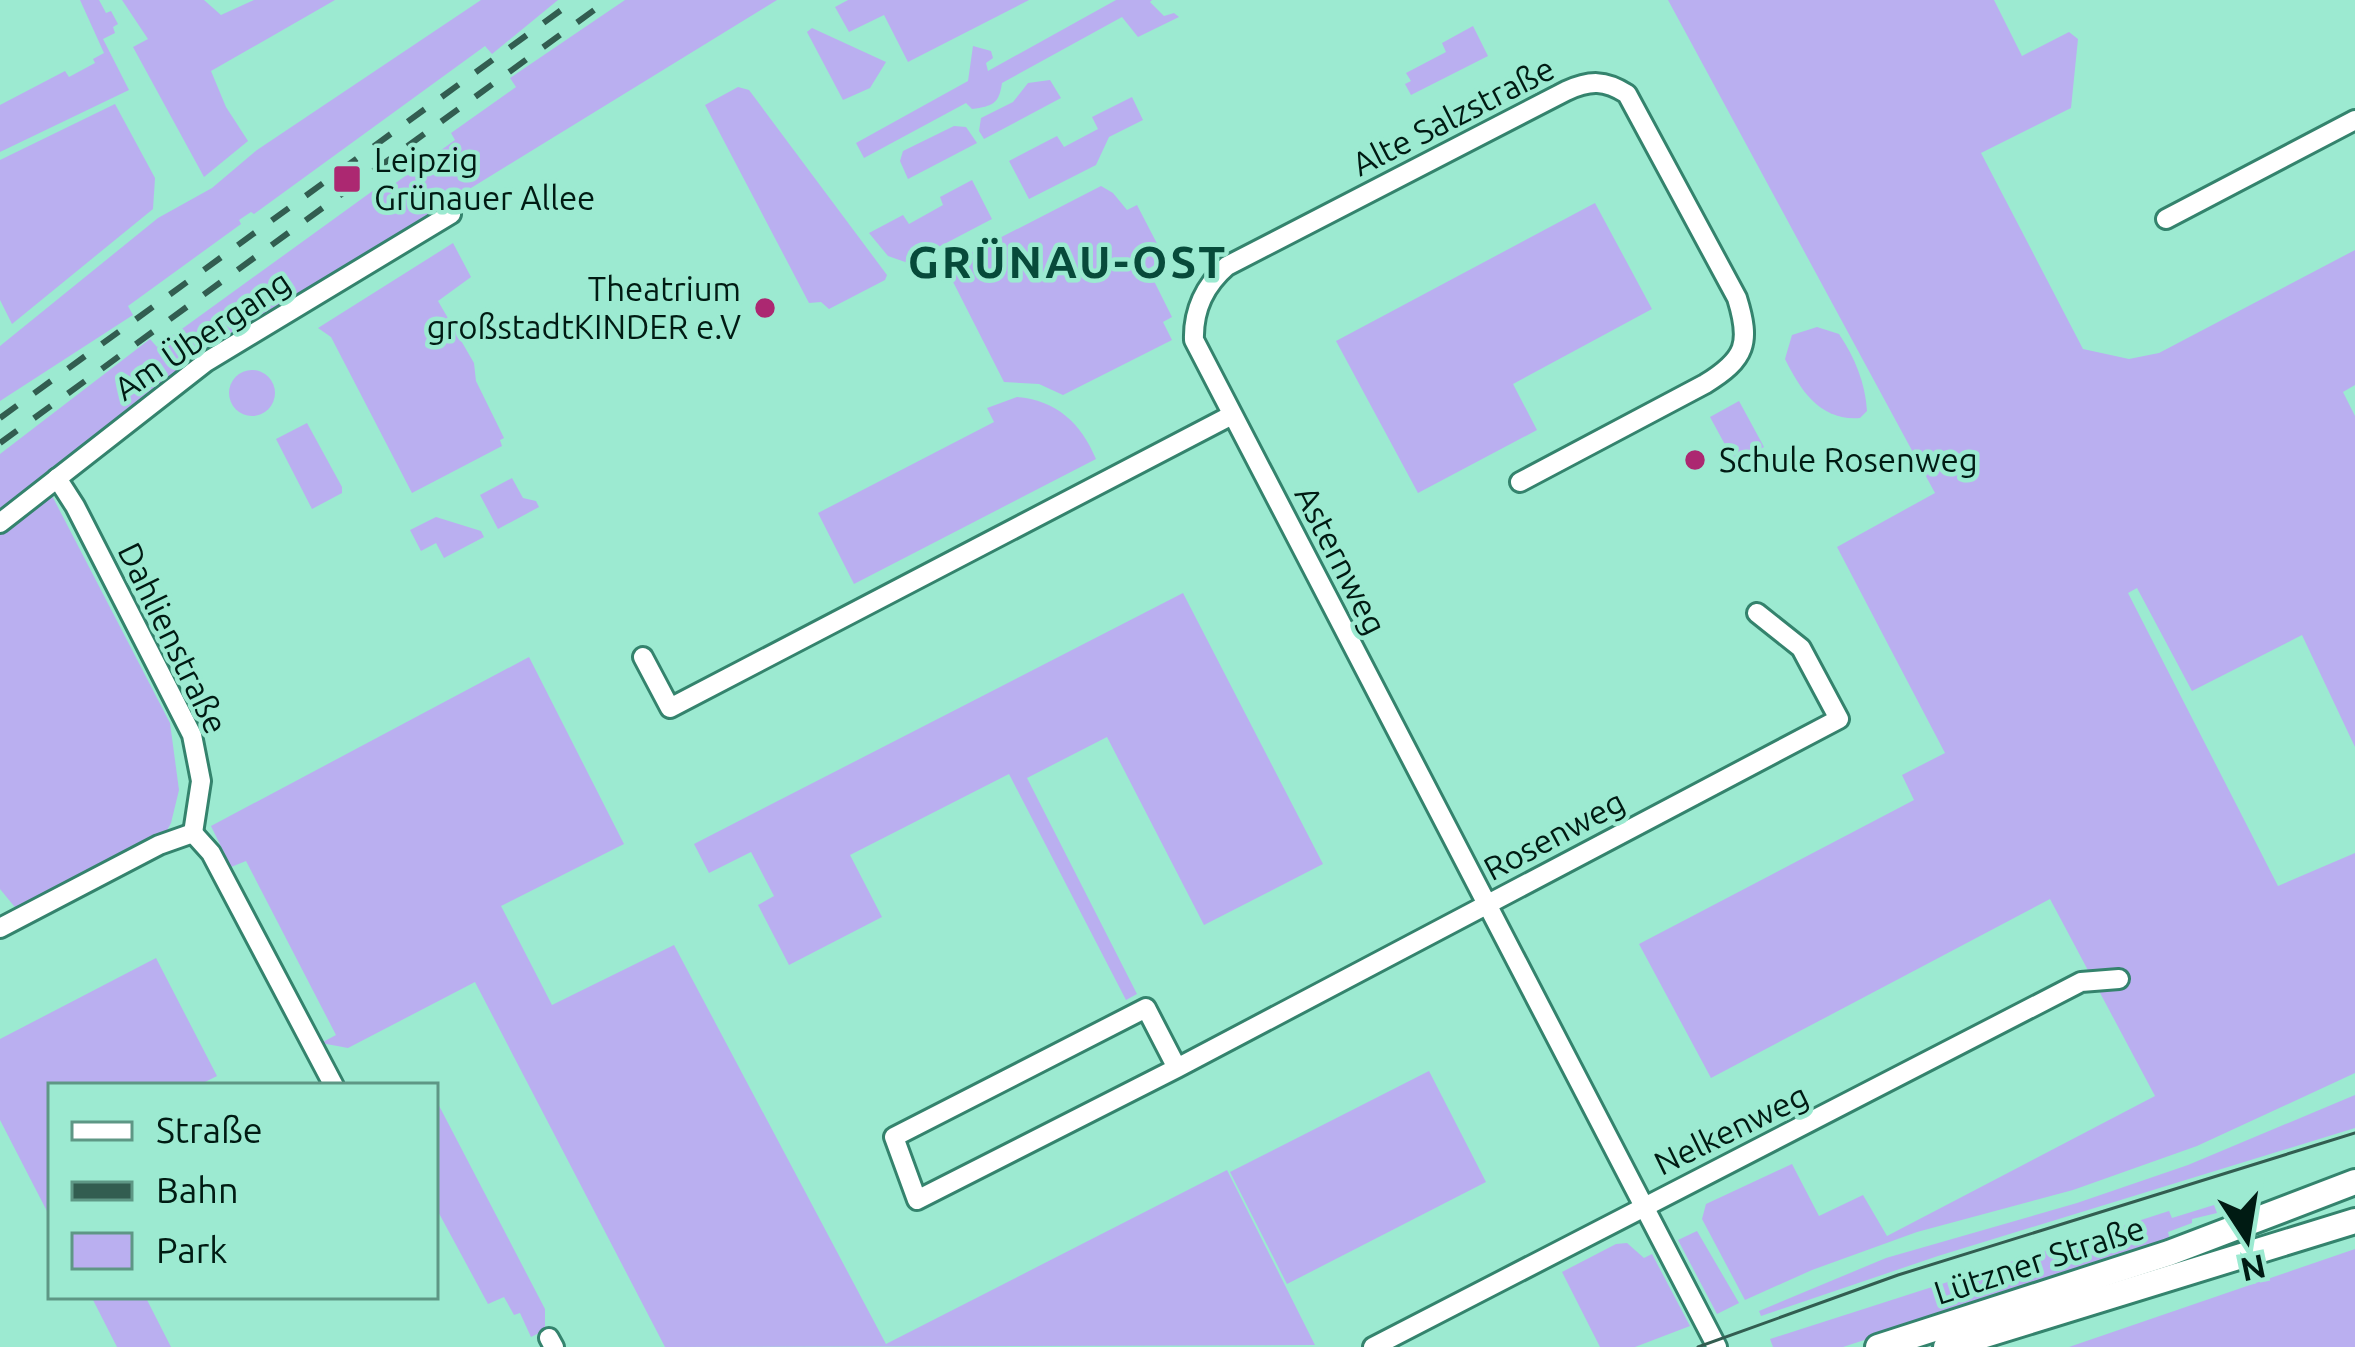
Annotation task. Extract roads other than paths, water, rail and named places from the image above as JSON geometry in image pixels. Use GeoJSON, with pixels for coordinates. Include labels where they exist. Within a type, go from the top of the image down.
{"type":"FeatureCollection","features":[{"type":"Feature","properties":{"kind":"main road","name":"Lützner Straße"},"geometry":{"type":"LineString","coordinates":[[1878,1347],[2169,1253],[2355,1183]]}},
{"type":"Feature","properties":{"kind":"main road","name":"Lützner Straße"},"geometry":{"type":"LineString","coordinates":[[1946,1347],[2355,1220]]}},
{"type":"Feature","properties":{"kind":"street","name":"Alte Salzstraße"},"geometry":{"type":"LineString","coordinates":[[1232,415],[1194,340],[1200,303],[1220,272],[1566,91],[1586,82],[1609,83],[1627,94],[1737,298],[1746,328],[1743,348],[1730,369],[1520,482]]}},
{"type":"Feature","properties":{"kind":"street"},"geometry":{"type":"LineString","coordinates":[[2166,219],[2355,120]]}},
{"type":"Feature","properties":{"kind":"street","name":"Am Übergang"},"geometry":{"type":"LineString","coordinates":[[0,523],[206,362],[451,214]]}},
{"type":"Feature","properties":{"kind":"street"},"geometry":{"type":"LineString","coordinates":[[643,657],[670,708],[1232,415]]}},
{"type":"Feature","properties":{"kind":"street","name":"Asternweg"},"geometry":{"type":"LineString","coordinates":[[1232,415],[1717,1347]]}},
{"type":"Feature","properties":{"kind":"street","name":"Dahlienstraße"},"geometry":{"type":"LineString","coordinates":[[57,478],[192,735],[201,782],[193,833]]}},
{"type":"Feature","properties":{"kind":"street","name":"Rosenweg"},"geometry":{"type":"LineString","coordinates":[[1177,1068],[1146,1007],[894,1137],[917,1200],[1177,1068],[1839,719],[1801,648],[1757,613]]}},
{"type":"Feature","properties":{"kind":"street"},"geometry":{"type":"LineString","coordinates":[[0,928],[159,845],[193,833],[211,853],[332,1083]]}},
{"type":"Feature","properties":{"kind":"street","name":"Nelkenweg"},"geometry":{"type":"LineString","coordinates":[[1373,1347],[2081,982],[2119,979]]}},
{"type":"Feature","properties":{"kind":"tram line"},"geometry":{"type":"LineString","coordinates":[[1698,1347],[1898,1275],[2355,1133]]}},
{"type":"Feature","properties":{"kind":"railway"},"geometry":{"type":"LineString","coordinates":[[0,418],[575,0]]}},
{"type":"Feature","properties":{"kind":"railway"},"geometry":{"type":"LineString","coordinates":[[0,443],[608,0]]}},
{"type":"Feature","properties":{"kind":"place","name":"Leipzig Grünauer Allee"},"geometry":{"type":"Point","coordinates":[347,179]}},
{"type":"Feature","properties":{"kind":"place","name":"Theatrium großstadtKINDER e.V"},"geometry":{"type":"Point","coordinates":[765,308]}},
{"type":"Feature","properties":{"kind":"place","name":"Schule Rosenweg"},"geometry":{"type":"Point","coordinates":[1695,460]}},
{"type":"Feature","properties":{"kind":"district","name":"GRÜNAU-OST"},"geometry":{"type":"Point","coordinates":[1068,262]}}]}
